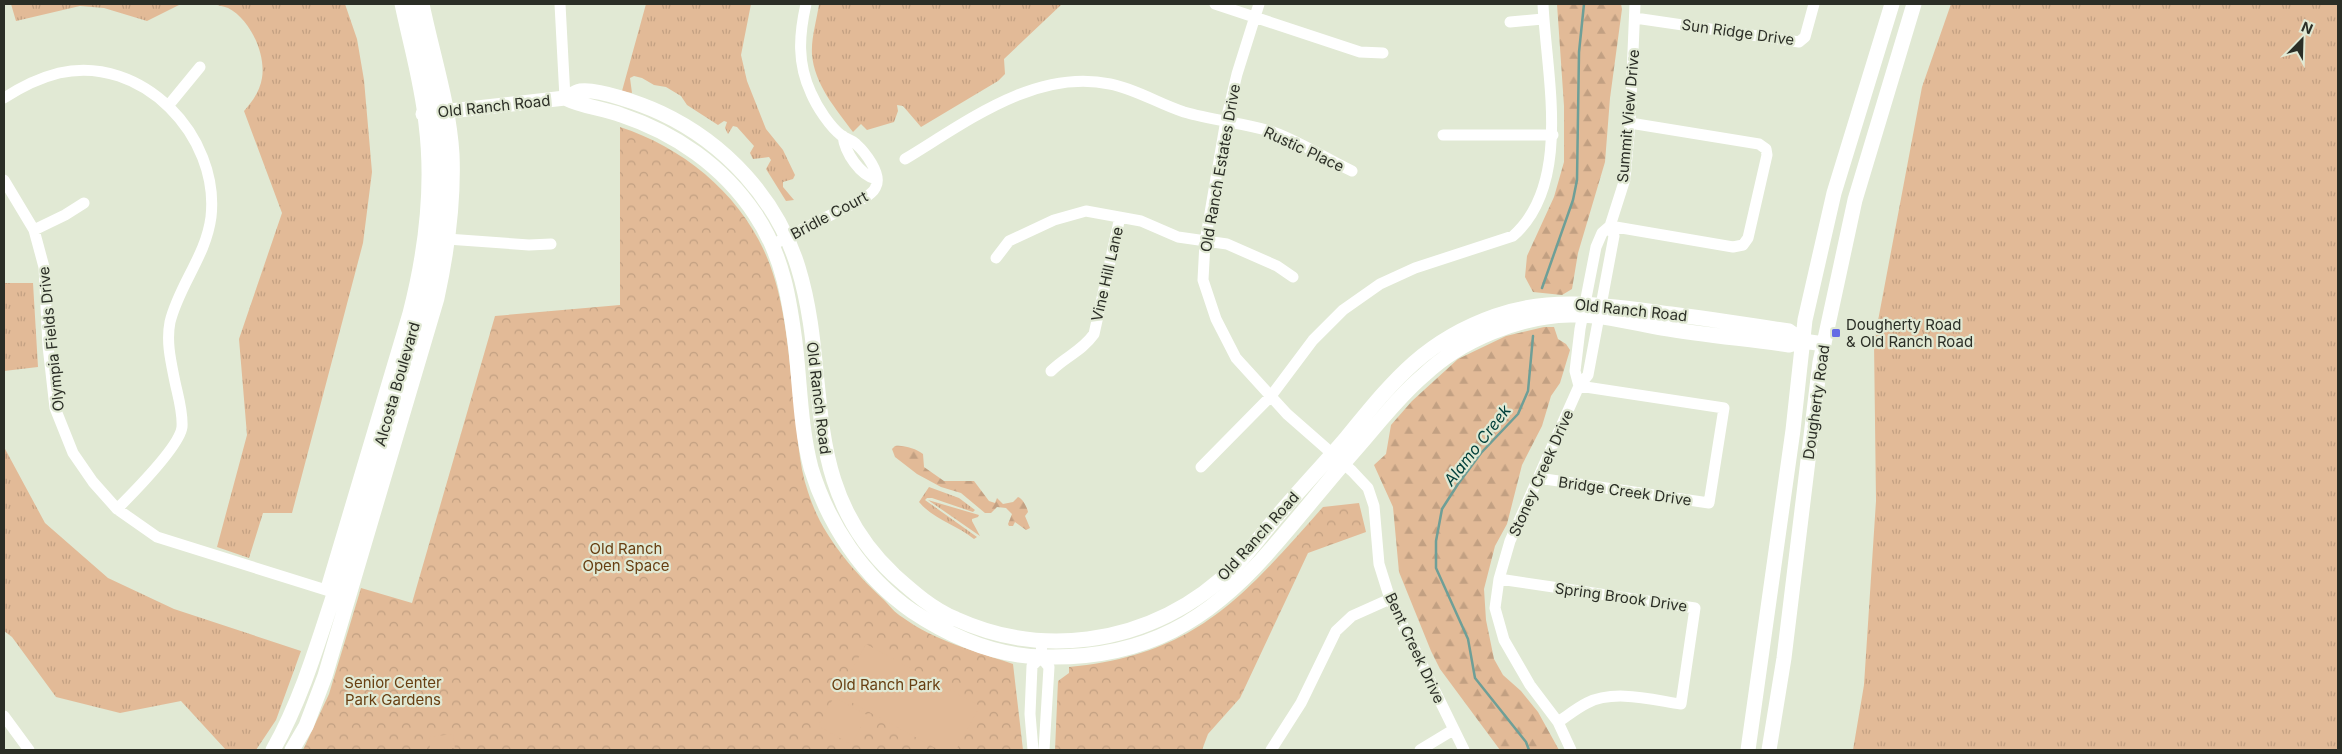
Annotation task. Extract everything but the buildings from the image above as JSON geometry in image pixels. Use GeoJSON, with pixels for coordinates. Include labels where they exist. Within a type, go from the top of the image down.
{"type":"FeatureCollection","features":[{"type":"Feature","properties":{"kind":"main road","name":"Alcosta Boulevard"},"geometry":{"type":"LineString","coordinates":[[273,750],[290,720],[336,592],[436,298],[447,239],[452,153],[434,113],[410,4]]}},
{"type":"Feature","properties":{"kind":"main road","name":"Alcosta Boulevard"},"geometry":{"type":"LineString","coordinates":[[292,750],[306,726],[325,676],[336,592],[429,271],[438,194],[434,113],[422,4]]}},
{"type":"Feature","properties":{"kind":"main road","name":"Dougherty Road"},"geometry":{"type":"LineString","coordinates":[[1748,750],[1793,430],[1805,320],[1834,194],[1892,4]]}},
{"type":"Feature","properties":{"kind":"main road","name":"Dougherty Road"},"geometry":{"type":"LineString","coordinates":[[1768,750],[1784,658],[1824,344],[1855,200],[1914,4]]}},
{"type":"Feature","properties":{"kind":"main road","name":"Old Ranch Road"},"geometry":{"type":"LineString","coordinates":[[434,113],[565,98],[580,106],[612,112],[639,121],[673,138],[700,156],[723,176],[745,199],[766,232],[779,241],[798,268],[808,309],[820,419],[828,464],[840,499],[863,538],[882,564],[913,593],[953,618],[984,630],[1024,640],[1061,642],[1112,636],[1150,624],[1182,608],[1211,587],[1236,565],[1337,458],[1426,372],[1459,349],[1529,320],[1572,315],[1584,310],[1600,311],[1788,331],[1803,341],[1824,344]]}},
{"type":"Feature","properties":{"kind":"main road","name":"Old Ranch Road"},"geometry":{"type":"LineString","coordinates":[[779,241],[792,310],[810,465],[824,503],[848,546],[871,575],[904,605],[938,627],[979,645],[1022,656],[1042,657],[1113,653],[1154,640],[1189,622],[1222,600],[1250,574],[1337,458]]}},
{"type":"Feature","properties":{"kind":"street","name":"Alcosta Boulevard"},"geometry":{"type":"LineString","coordinates":[[400,4],[434,113]]}},
{"type":"Feature","properties":{"kind":"street"},"geometry":{"type":"LineString","coordinates":[[560,4],[565,98]]}},
{"type":"Feature","properties":{"kind":"street","name":"Bridle Court"},"geometry":{"type":"LineString","coordinates":[[779,241],[866,197],[875,189],[877,183],[876,170],[856,145],[843,136],[816,102],[804,73],[800,55],[800,41],[806,4]]}},
{"type":"Feature","properties":{"kind":"street"},"geometry":{"type":"LineString","coordinates":[[1215,4],[1360,52],[1383,53]]}},
{"type":"Feature","properties":{"kind":"street","name":"Old Ranch Estates Drive"},"geometry":{"type":"LineString","coordinates":[[1259,4],[1237,74],[1226,120],[1205,242],[1203,280],[1216,319],[1236,358],[1287,414],[1337,458]]}},
{"type":"Feature","properties":{"kind":"street"},"geometry":{"type":"LineString","coordinates":[[1201,467],[1271,396],[1313,340],[1343,310],[1380,284],[1415,268],[1513,236],[1525,226],[1547,174],[1553,135],[1543,4]]}},
{"type":"Feature","properties":{"kind":"street","name":"Summit View Drive"},"geometry":{"type":"LineString","coordinates":[[1584,310],[1596,247],[1602,233],[1610,226],[1625,179],[1630,124],[1636,4]]}},
{"type":"Feature","properties":{"kind":"street","name":"Sun Ridge Drive"},"geometry":{"type":"LineString","coordinates":[[1636,18],[1799,42],[1805,37],[1814,4]]}},
{"type":"Feature","properties":{"kind":"street"},"geometry":{"type":"LineString","coordinates":[[1510,22],[1543,19]]}},
{"type":"Feature","properties":{"kind":"street"},"geometry":{"type":"LineString","coordinates":[[168,106],[200,67]]}},
{"type":"Feature","properties":{"kind":"street"},"geometry":{"type":"LineString","coordinates":[[4,98],[35,81],[60,73],[81,71],[124,79],[148,90],[168,106],[190,131],[206,164],[211,191],[210,218],[201,255],[179,296],[170,323],[169,349],[181,411],[182,429],[174,444],[118,509]]}},
{"type":"Feature","properties":{"kind":"street","name":"Rustic Place"},"geometry":{"type":"LineString","coordinates":[[904,159],[1006,99],[1038,88],[1074,81],[1109,83],[1145,94],[1184,112],[1226,120],[1272,132],[1352,172]]}},
{"type":"Feature","properties":{"kind":"street"},"geometry":{"type":"LineString","coordinates":[[1610,226],[1733,247],[1743,245],[1748,238],[1767,154],[1766,149],[1759,144],[1630,124]]}},
{"type":"Feature","properties":{"kind":"street"},"geometry":{"type":"LineString","coordinates":[[1443,135],[1553,135]]}},
{"type":"Feature","properties":{"kind":"street","name":"Olympia Fields Drive"},"geometry":{"type":"LineString","coordinates":[[4,180],[34,230],[44,266],[48,346],[55,408],[73,453],[93,482],[118,509],[156,537],[336,592]]}},
{"type":"Feature","properties":{"kind":"street"},"geometry":{"type":"LineString","coordinates":[[34,230],[65,215],[84,203]]}},
{"type":"Feature","properties":{"kind":"street"},"geometry":{"type":"LineString","coordinates":[[996,258],[1009,241],[1054,220],[1086,212],[1141,221],[1178,237],[1227,244],[1277,266],[1292,277]]}},
{"type":"Feature","properties":{"kind":"street","name":"Vine Hill Lane"},"geometry":{"type":"LineString","coordinates":[[1051,372],[1062,360],[1084,347],[1094,334],[1120,217]]}},
{"type":"Feature","properties":{"kind":"street","name":"Summit View Drive"},"geometry":{"type":"LineString","coordinates":[[1600,311],[1614,236],[1610,226]]}},
{"type":"Feature","properties":{"kind":"street"},"geometry":{"type":"LineString","coordinates":[[447,239],[528,245],[551,244]]}},
{"type":"Feature","properties":{"kind":"street"},"geometry":{"type":"LineString","coordinates":[[1579,386],[1575,371],[1584,310]]}},
{"type":"Feature","properties":{"kind":"street","name":"Stoney Creek Drive"},"geometry":{"type":"LineString","coordinates":[[1571,750],[1558,722],[1530,685],[1504,640],[1495,608],[1499,579],[1510,541],[1579,386],[1588,375],[1600,311]]}},
{"type":"Feature","properties":{"kind":"street","name":"Bridge Creek Drive"},"geometry":{"type":"LineString","coordinates":[[1538,478],[1709,502],[1724,408],[1579,386]]}},
{"type":"Feature","properties":{"kind":"street","name":"Bent Creek Drive"},"geometry":{"type":"LineString","coordinates":[[1337,458],[1368,488],[1374,506],[1379,564],[1390,599],[1464,750]]}},
{"type":"Feature","properties":{"kind":"street","name":"Spring Brook Drive"},"geometry":{"type":"LineString","coordinates":[[1499,579],[1695,608],[1681,704],[1632,697],[1604,697],[1588,702],[1558,722]]}},
{"type":"Feature","properties":{"kind":"street"},"geometry":{"type":"LineString","coordinates":[[1271,750],[1301,703],[1336,631],[1352,616],[1390,599]]}},
{"type":"Feature","properties":{"kind":"street"},"geometry":{"type":"LineString","coordinates":[[1042,641],[1042,657],[1049,667],[1044,750]]}},
{"type":"Feature","properties":{"kind":"street"},"geometry":{"type":"LineString","coordinates":[[1033,750],[1030,714],[1032,666],[1042,657]]}},
{"type":"Feature","properties":{"kind":"street"},"geometry":{"type":"LineString","coordinates":[[4,716],[29,750]]}},
{"type":"Feature","properties":{"kind":"street"},"geometry":{"type":"LineString","coordinates":[[1420,750],[1453,730]]}},
{"type":"Feature","properties":{"kind":"green space"},"geometry":{"type":"Polygon","coordinates":[[[11,4],[181,4],[147,21],[104,8],[80,6],[16,21],[11,4]]]}},
{"type":"Feature","properties":{"kind":"green space"},"geometry":{"type":"Polygon","coordinates":[[[213,4],[345,4],[357,39],[364,80],[372,172],[363,243],[292,513],[263,513],[249,558],[217,547],[247,435],[239,339],[282,213],[244,111],[255,96],[261,83],[263,69],[259,48],[255,38],[236,13],[228,8],[213,4]]]}},
{"type":"Feature","properties":{"kind":"green space"},"geometry":{"type":"Polygon","coordinates":[[[646,4],[751,4],[741,55],[747,81],[766,129],[783,150],[795,175],[793,179],[783,182],[783,187],[794,200],[786,201],[766,169],[771,160],[769,157],[753,159],[750,153],[754,146],[737,127],[733,126],[728,134],[725,128],[727,122],[724,121],[718,125],[687,105],[681,96],[666,87],[654,85],[642,78],[634,76],[630,78],[632,93],[622,91],[646,4]]]}},
{"type":"Feature","properties":{"kind":"green space"},"geometry":{"type":"Polygon","coordinates":[[[819,4],[1062,4],[1004,59],[1005,74],[998,81],[921,127],[903,106],[897,105],[898,111],[894,122],[867,130],[861,124],[853,132],[821,86],[814,65],[812,42],[819,4]]]}},
{"type":"Feature","properties":{"kind":"green space"},"geometry":{"type":"Polygon","coordinates":[[[1557,4],[1621,4],[1622,9],[1610,98],[1605,162],[1578,253],[1572,289],[1562,295],[1533,292],[1525,277],[1527,256],[1554,197],[1564,162],[1564,106],[1557,4]]]}},
{"type":"Feature","properties":{"kind":"green space"},"geometry":{"type":"Polygon","coordinates":[[[1951,4],[2338,4],[2338,750],[1853,750],[1864,685],[1876,501],[1874,342],[1922,87],[1951,4]]]}},
{"type":"Feature","properties":{"kind":"green space","name":"Old Ranch Open Space"},"geometry":{"type":"Polygon","coordinates":[[[620,127],[645,136],[668,148],[690,163],[711,179],[745,218],[759,241],[770,265],[780,298],[802,470],[808,492],[821,522],[838,550],[871,588],[899,615],[928,633],[970,650],[1013,664],[1023,750],[303,750],[329,694],[361,588],[412,603],[495,316],[620,305],[620,127]]]}},
{"type":"Feature","properties":{"kind":"green space"},"geometry":{"type":"Polygon","coordinates":[[[4,283],[33,283],[38,367],[4,371],[4,283]]]}},
{"type":"Feature","properties":{"kind":"green space"},"geometry":{"type":"Polygon","coordinates":[[[1544,327],[1554,327],[1558,339],[1566,344],[1570,350],[1560,383],[1551,396],[1542,426],[1522,465],[1507,524],[1495,546],[1484,589],[1486,620],[1494,659],[1503,675],[1521,691],[1538,712],[1559,750],[1500,750],[1440,669],[1431,651],[1399,572],[1393,507],[1374,465],[1386,454],[1391,425],[1412,401],[1458,359],[1506,336],[1544,327]]]}},
{"type":"Feature","properties":{"kind":"green space"},"geometry":{"type":"Polygon","coordinates":[[[895,446],[917,450],[923,454],[924,467],[944,481],[974,481],[989,501],[995,503],[997,498],[1003,504],[1013,502],[1018,497],[1020,498],[1028,512],[1025,516],[1030,528],[1026,530],[1015,522],[1013,526],[1009,526],[1012,514],[1006,508],[997,507],[991,513],[985,513],[961,493],[941,487],[917,474],[895,457],[892,449],[895,446]]]}},
{"type":"Feature","properties":{"kind":"green space"},"geometry":{"type":"Polygon","coordinates":[[[4,447],[45,523],[108,578],[174,609],[301,651],[276,720],[256,750],[226,750],[181,701],[120,713],[56,697],[12,637],[4,631],[4,447]]]}},
{"type":"Feature","properties":{"kind":"green space"},"geometry":{"type":"Polygon","coordinates":[[[929,487],[959,498],[975,510],[973,512],[932,498],[925,500],[977,537],[974,539],[931,513],[919,502],[929,487]]]}},
{"type":"Feature","properties":{"kind":"green space"},"geometry":{"type":"Polygon","coordinates":[[[928,500],[979,515],[972,519],[972,521],[980,536],[928,500]]]}},
{"type":"Feature","properties":{"kind":"green space"},"geometry":{"type":"Polygon","coordinates":[[[1359,503],[1366,532],[1308,553],[1240,698],[1208,734],[1202,750],[1055,750],[1058,681],[1069,673],[1069,667],[1113,660],[1151,650],[1184,635],[1214,616],[1241,594],[1323,507],[1359,503]]]}},
{"type":"Feature","properties":{"kind":"green space","name":"Old Ranch Park"},"geometry":{"type":"Polygon","coordinates":[[[866,644],[980,706],[956,750],[939,750],[838,695],[866,644]]]}},
{"type":"Feature","properties":{"kind":"green space"},"geometry":{"type":"Polygon","coordinates":[[[834,697],[867,715],[852,745],[820,727],[819,724],[834,697]]]}},
{"type":"Feature","properties":{"kind":"green space"},"geometry":{"type":"Polygon","coordinates":[[[453,734],[455,748],[430,750],[429,737],[453,734]]]}},
{"type":"Feature","properties":{"kind":"waterway","name":"Alamo Creek"},"geometry":{"type":"LineString","coordinates":[[1542,288],[1573,200],[1577,180],[1579,52],[1584,4]]}},
{"type":"Feature","properties":{"kind":"waterway","name":"Alamo Creek"},"geometry":{"type":"LineString","coordinates":[[1529,750],[1526,742],[1475,678],[1468,639],[1436,568],[1436,541],[1442,509],[1458,484],[1481,453],[1518,414],[1528,391],[1533,336]]}},
{"type":"Feature","properties":{"kind":"place","name":"Dougherty Road & Old Ranch Road"},"geometry":{"type":"Point","coordinates":[1836,333]}},
{"type":"Feature","properties":{"kind":"park label","name":"Senior Center Park Gardens"},"geometry":{"type":"Point","coordinates":[393,690]}}]}
